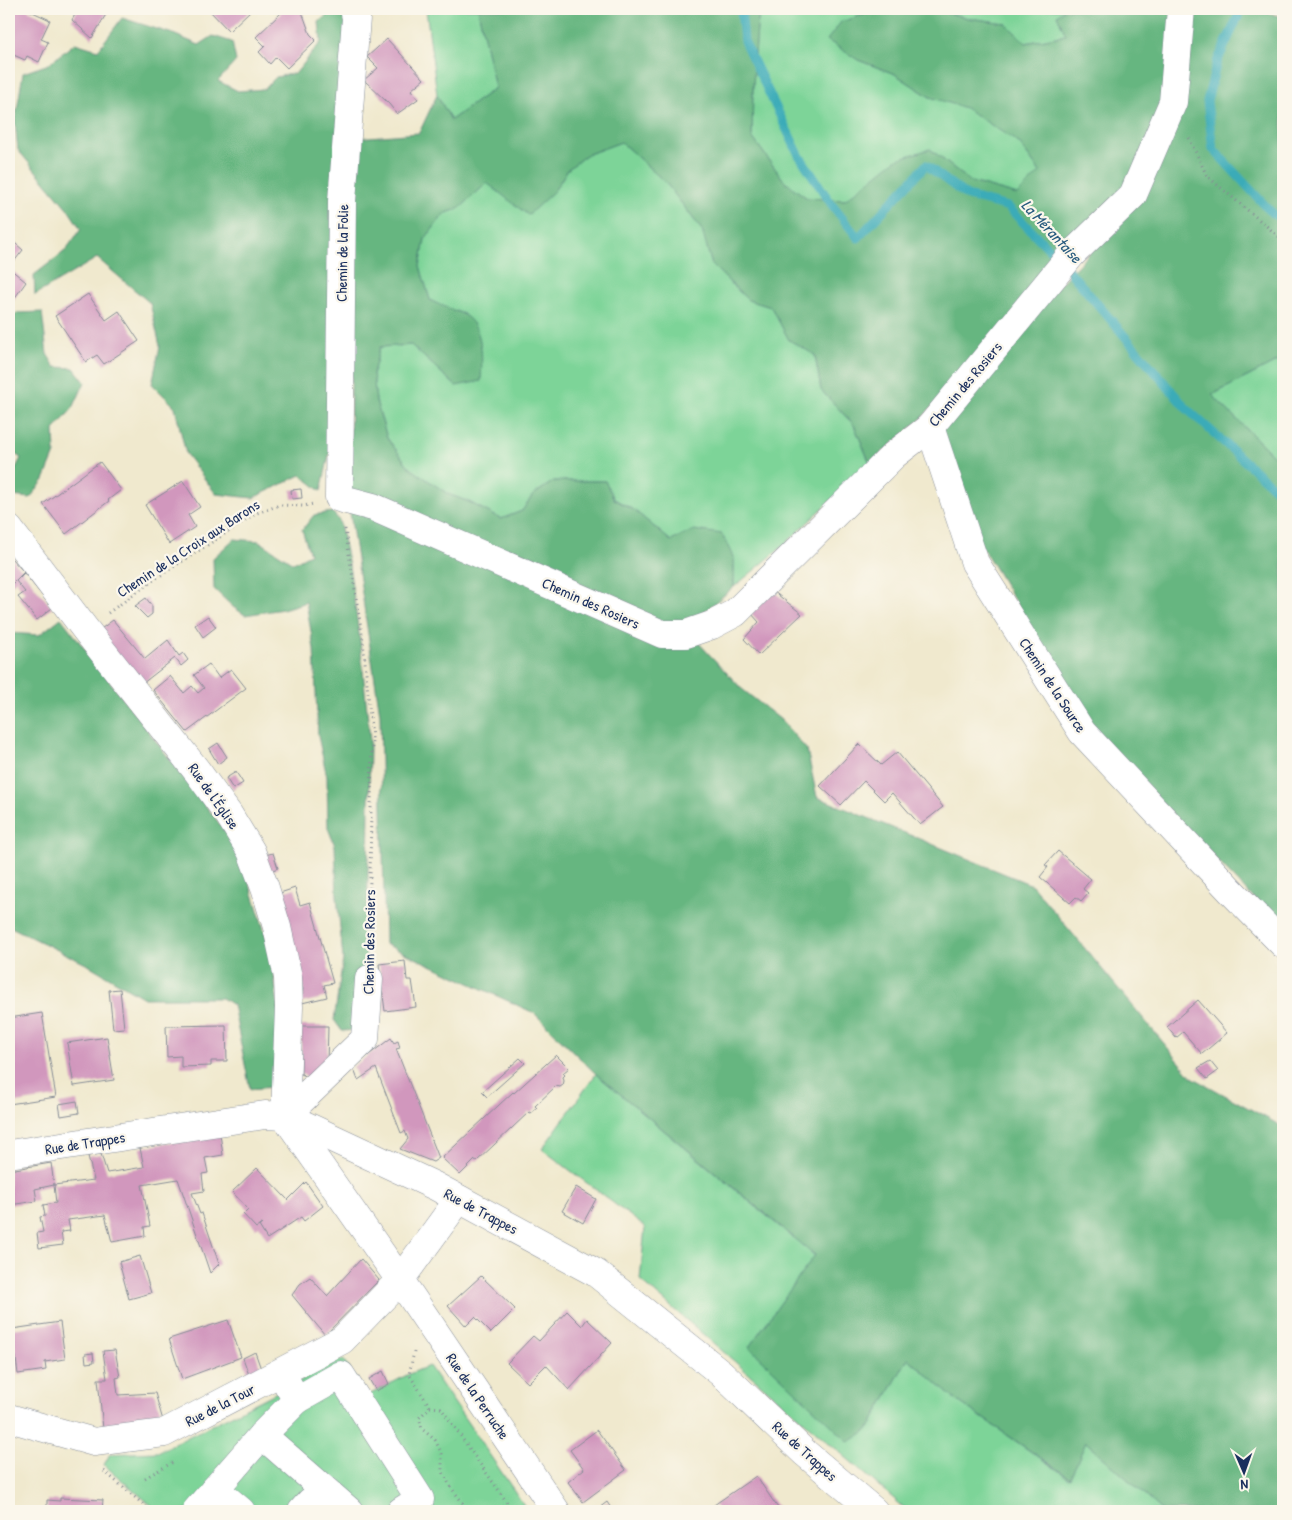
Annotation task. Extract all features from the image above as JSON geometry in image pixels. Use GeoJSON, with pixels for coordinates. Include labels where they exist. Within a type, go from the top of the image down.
{"type":"FeatureCollection","features":[{"type":"Feature","properties":{"kind":"street","name":"Chemin de la Folie"},"geometry":{"type":"LineString","coordinates":[[339,498],[342,202],[356,18],[354,9]]}},
{"type":"Feature","properties":{"kind":"street","name":"Chemin des Rosiers"},"geometry":{"type":"LineString","coordinates":[[339,498],[373,507],[662,634],[686,634],[712,625],[735,612],[894,455],[930,427],[1064,264],[1133,195],[1173,102],[1181,9]]}},
{"type":"Feature","properties":{"kind":"street","name":"Chemin de la Source"},"geometry":{"type":"LineString","coordinates":[[930,427],[975,563],[1082,732],[1283,944]]}},
{"type":"Feature","properties":{"kind":"street","name":"Rue de l'Église"},"geometry":{"type":"LineString","coordinates":[[9,529],[85,630],[197,771],[252,851],[270,903],[288,977],[289,1007],[285,1116]]}},
{"type":"Feature","properties":{"kind":"street","name":"Chemin des Rosiers"},"geometry":{"type":"LineString","coordinates":[[285,1116],[365,1039],[369,979]]}},
{"type":"Feature","properties":{"kind":"street","name":"Rue de Trappes"},"geometry":{"type":"LineString","coordinates":[[9,1154],[265,1115],[285,1116],[316,1129],[459,1199],[596,1273],[721,1374],[805,1453],[874,1511]]}},
{"type":"Feature","properties":{"kind":"street"},"geometry":{"type":"LineString","coordinates":[[285,1116],[400,1280]]}},
{"type":"Feature","properties":{"kind":"street","name":"Rue de la Tour"},"geometry":{"type":"LineString","coordinates":[[9,1418],[94,1442],[164,1433],[342,1340],[400,1280],[459,1199]]}},
{"type":"Feature","properties":{"kind":"street","name":"Rue de la Perruche"},"geometry":{"type":"LineString","coordinates":[[400,1280],[556,1511]]}},
{"type":"Feature","properties":{"kind":"street"},"geometry":{"type":"LineString","coordinates":[[281,1373],[297,1400]]}},
{"type":"Feature","properties":{"kind":"street"},"geometry":{"type":"LineString","coordinates":[[196,1511],[256,1442],[297,1400],[342,1375],[420,1499],[401,1511]]}},
{"type":"Feature","properties":{"kind":"street"},"geometry":{"type":"LineString","coordinates":[[256,1442],[311,1508]]}},
{"type":"Feature","properties":{"kind":"street"},"geometry":{"type":"LineString","coordinates":[[256,1442],[349,1511]]}},
{"type":"Feature","properties":{"kind":"street"},"geometry":{"type":"LineString","coordinates":[[216,1489],[241,1511]]}},
{"type":"Feature","properties":{"kind":"path"},"geometry":{"type":"LineString","coordinates":[[1271,9],[1283,12]]}},
{"type":"Feature","properties":{"kind":"path"},"geometry":{"type":"LineString","coordinates":[[9,94],[9,107]]}},
{"type":"Feature","properties":{"kind":"path"},"geometry":{"type":"LineString","coordinates":[[1173,102],[1207,176],[1283,240]]}},
{"type":"Feature","properties":{"kind":"path","name":"Chemin de la Croix aux Barons"},"geometry":{"type":"LineString","coordinates":[[85,630],[155,579],[257,513],[280,505],[304,506],[339,498]]}},
{"type":"Feature","properties":{"kind":"path","name":"Chemin des Rosiers"},"geometry":{"type":"LineString","coordinates":[[339,498],[363,640],[372,738],[369,979]]}},
{"type":"Feature","properties":{"kind":"path"},"geometry":{"type":"LineString","coordinates":[[422,1313],[409,1374],[430,1407]]}},
{"type":"Feature","properties":{"kind":"path"},"geometry":{"type":"LineString","coordinates":[[430,1407],[419,1418],[422,1429],[436,1440],[442,1454],[442,1470],[450,1486],[470,1511]]}},
{"type":"Feature","properties":{"kind":"path"},"geometry":{"type":"LineString","coordinates":[[430,1407],[441,1408],[513,1511]]}},
{"type":"Feature","properties":{"kind":"path"},"geometry":{"type":"LineString","coordinates":[[94,1442],[99,1466],[151,1511]]}},
{"type":"Feature","properties":{"kind":"green space"},"geometry":{"type":"Polygon","coordinates":[[[334,9],[350,20],[330,451],[321,491],[301,475],[253,498],[216,494],[186,454],[175,407],[152,384],[160,346],[150,303],[97,258],[35,295],[34,275],[65,251],[81,229],[67,208],[18,150],[15,122],[23,73],[49,64],[75,43],[98,50],[122,18],[173,34],[199,45],[213,36],[232,42],[236,61],[218,81],[238,91],[264,89],[276,77],[296,73],[321,42],[319,22],[334,9]]]}},
{"type":"Feature","properties":{"kind":"green space"},"geometry":{"type":"Polygon","coordinates":[[[426,9],[478,9],[495,88],[451,120],[437,95],[426,9]]]}},
{"type":"Feature","properties":{"kind":"green space"},"geometry":{"type":"Polygon","coordinates":[[[478,9],[760,9],[753,85],[752,137],[785,182],[807,198],[845,200],[897,159],[930,149],[971,182],[1017,195],[1040,172],[1019,143],[965,108],[930,97],[895,74],[858,60],[827,40],[841,22],[881,9],[940,11],[968,18],[1005,23],[1026,43],[1066,35],[1057,15],[1065,9],[1174,9],[1163,106],[1125,191],[920,420],[870,463],[854,425],[821,390],[815,355],[789,340],[771,307],[748,300],[712,265],[702,230],[666,183],[621,142],[586,155],[568,169],[554,191],[528,215],[487,183],[460,208],[444,214],[425,239],[420,266],[430,300],[462,314],[475,326],[481,344],[481,381],[456,386],[411,345],[380,347],[373,373],[376,401],[387,438],[410,468],[448,494],[469,502],[501,519],[522,511],[533,495],[554,481],[605,481],[614,499],[634,510],[671,541],[694,530],[722,534],[734,559],[734,587],[688,625],[664,627],[349,495],[356,138],[419,133],[437,95],[451,120],[495,88],[478,9]]]}},
{"type":"Feature","properties":{"kind":"green space"},"geometry":{"type":"Polygon","coordinates":[[[760,9],[881,9],[842,22],[858,60],[895,74],[930,97],[965,107],[1019,143],[1040,172],[1017,195],[971,182],[930,149],[865,185],[845,200],[807,198],[785,182],[752,137],[753,85],[760,9]]]}},
{"type":"Feature","properties":{"kind":"green space"},"geometry":{"type":"Polygon","coordinates":[[[922,9],[1065,9],[1057,15],[1066,35],[1025,43],[1005,23],[922,9]]]}},
{"type":"Feature","properties":{"kind":"green space"},"geometry":{"type":"Polygon","coordinates":[[[1189,9],[1251,9],[1283,17],[1282,359],[1212,395],[1283,465],[1283,929],[1093,731],[978,540],[934,439],[1059,285],[1138,202],[1189,9]]]}},
{"type":"Feature","properties":{"kind":"green space"},"geometry":{"type":"Polygon","coordinates":[[[621,142],[666,183],[702,230],[712,265],[748,300],[771,307],[789,339],[815,355],[821,390],[854,425],[870,463],[781,548],[734,587],[734,559],[694,530],[671,541],[634,510],[614,499],[605,481],[554,481],[533,495],[522,511],[501,519],[469,502],[448,494],[410,468],[387,438],[376,401],[373,373],[380,347],[411,345],[456,386],[464,314],[442,307],[430,300],[420,266],[425,239],[444,214],[460,208],[486,183],[554,191],[568,169],[586,155],[621,142]]]}},
{"type":"Feature","properties":{"kind":"green space"},"geometry":{"type":"Polygon","coordinates":[[[42,312],[47,354],[55,367],[74,368],[85,382],[73,408],[54,430],[55,453],[44,480],[30,498],[12,496],[9,482],[21,458],[9,450],[9,353],[12,338],[9,322],[17,313],[42,312]]]}},
{"type":"Feature","properties":{"kind":"green space"},"geometry":{"type":"Polygon","coordinates":[[[1283,354],[1283,465],[1212,395],[1282,359],[1283,354]]]}},
{"type":"Feature","properties":{"kind":"green space"},"geometry":{"type":"Polygon","coordinates":[[[349,506],[694,638],[742,689],[781,720],[807,750],[817,797],[1032,885],[1192,1077],[1283,1127],[1283,1511],[1163,1511],[1086,1442],[1070,1478],[952,1397],[908,1358],[868,1430],[849,1442],[749,1347],[815,1255],[596,1074],[534,1013],[385,944],[380,714],[349,506]]]}},
{"type":"Feature","properties":{"kind":"green space"},"geometry":{"type":"Polygon","coordinates":[[[332,512],[339,520],[349,565],[360,640],[370,741],[364,1016],[356,1030],[342,1031],[334,1020],[343,959],[337,896],[335,846],[328,828],[327,777],[318,736],[314,649],[306,602],[283,609],[245,615],[233,607],[214,589],[213,558],[234,539],[259,541],[293,563],[310,554],[302,530],[314,515],[332,512]]]}},
{"type":"Feature","properties":{"kind":"green space"},"geometry":{"type":"Polygon","coordinates":[[[61,618],[239,849],[271,952],[279,1013],[273,1087],[250,1089],[233,1005],[222,998],[144,998],[90,966],[9,926],[9,633],[39,635],[61,618]]]}},
{"type":"Feature","properties":{"kind":"green space"},"geometry":{"type":"Polygon","coordinates":[[[596,1074],[815,1256],[749,1347],[868,1430],[908,1358],[952,1397],[1069,1478],[1086,1442],[1163,1511],[908,1511],[640,1280],[645,1227],[542,1149],[596,1074]]]}},
{"type":"Feature","properties":{"kind":"green space"},"geometry":{"type":"Polygon","coordinates":[[[343,1359],[367,1396],[409,1374],[429,1366],[528,1511],[158,1511],[104,1465],[110,1454],[158,1452],[343,1359]]]}},
{"type":"Feature","properties":{"kind":"building"},"geometry":{"type":"Polygon","coordinates":[[[9,9],[26,9],[50,20],[41,39],[48,42],[39,62],[27,56],[25,60],[9,53],[9,9]]]}},
{"type":"Feature","properties":{"kind":"building"},"geometry":{"type":"Polygon","coordinates":[[[78,9],[90,12],[91,9],[108,11],[92,38],[72,20],[78,9]]]}},
{"type":"Feature","properties":{"kind":"building"},"geometry":{"type":"Polygon","coordinates":[[[208,9],[252,9],[229,31],[208,9]]]}},
{"type":"Feature","properties":{"kind":"building"},"geometry":{"type":"Polygon","coordinates":[[[276,9],[301,9],[310,34],[316,40],[287,68],[276,57],[270,64],[259,52],[265,46],[256,37],[281,13],[276,9]]]}},
{"type":"Feature","properties":{"kind":"building"},"geometry":{"type":"Polygon","coordinates":[[[387,39],[424,79],[411,90],[418,99],[397,114],[364,80],[378,68],[367,57],[387,39]]]}},
{"type":"Feature","properties":{"kind":"building"},"geometry":{"type":"Polygon","coordinates":[[[9,238],[23,250],[9,268],[9,238]]]}},
{"type":"Feature","properties":{"kind":"building"},"geometry":{"type":"Polygon","coordinates":[[[9,268],[26,282],[9,306],[9,268]]]}},
{"type":"Feature","properties":{"kind":"building"},"geometry":{"type":"Polygon","coordinates":[[[88,294],[106,320],[119,311],[139,341],[104,364],[97,355],[86,362],[55,316],[88,294]]]}},
{"type":"Feature","properties":{"kind":"building"},"geometry":{"type":"Polygon","coordinates":[[[100,462],[121,490],[66,534],[43,504],[100,462]]]}},
{"type":"Feature","properties":{"kind":"building"},"geometry":{"type":"Polygon","coordinates":[[[183,481],[200,507],[188,515],[195,527],[169,544],[145,505],[183,481]]]}},
{"type":"Feature","properties":{"kind":"building"},"geometry":{"type":"Polygon","coordinates":[[[301,489],[302,498],[292,499],[291,490],[301,489]]]}},
{"type":"Feature","properties":{"kind":"building"},"geometry":{"type":"Polygon","coordinates":[[[9,556],[24,572],[11,585],[9,583],[9,556]]]}},
{"type":"Feature","properties":{"kind":"building"},"geometry":{"type":"Polygon","coordinates":[[[24,573],[52,608],[37,620],[18,597],[25,592],[16,581],[24,573]]]}},
{"type":"Feature","properties":{"kind":"building"},"geometry":{"type":"Polygon","coordinates":[[[773,591],[802,614],[759,655],[744,639],[759,622],[751,613],[773,591]]]}},
{"type":"Feature","properties":{"kind":"building"},"geometry":{"type":"Polygon","coordinates":[[[146,598],[152,606],[152,614],[147,618],[135,606],[146,598]]]}},
{"type":"Feature","properties":{"kind":"building"},"geometry":{"type":"Polygon","coordinates":[[[208,616],[216,627],[203,637],[195,625],[208,616]]]}},
{"type":"Feature","properties":{"kind":"building"},"geometry":{"type":"Polygon","coordinates":[[[113,620],[145,659],[168,640],[179,656],[183,653],[188,660],[181,666],[175,658],[138,687],[94,634],[113,620]]]}},
{"type":"Feature","properties":{"kind":"building"},"geometry":{"type":"Polygon","coordinates":[[[209,664],[219,678],[231,669],[246,688],[187,732],[153,690],[170,676],[184,693],[192,686],[198,693],[204,688],[194,675],[209,664]]]}},
{"type":"Feature","properties":{"kind":"building"},"geometry":{"type":"Polygon","coordinates":[[[218,743],[227,757],[218,764],[209,749],[218,743]]]}},
{"type":"Feature","properties":{"kind":"building"},"geometry":{"type":"Polygon","coordinates":[[[859,744],[881,765],[897,752],[943,807],[920,825],[892,793],[884,801],[864,781],[841,805],[820,786],[859,744]]]}},
{"type":"Feature","properties":{"kind":"building"},"geometry":{"type":"Polygon","coordinates":[[[236,772],[243,783],[233,789],[226,778],[236,772]]]}},
{"type":"Feature","properties":{"kind":"building"},"geometry":{"type":"Polygon","coordinates":[[[1058,851],[1091,879],[1083,889],[1088,893],[1081,901],[1076,897],[1070,903],[1040,877],[1048,867],[1045,865],[1058,851]]]}},
{"type":"Feature","properties":{"kind":"building"},"geometry":{"type":"Polygon","coordinates":[[[273,853],[278,868],[270,871],[265,855],[273,853]]]}},
{"type":"Feature","properties":{"kind":"building"},"geometry":{"type":"Polygon","coordinates":[[[295,888],[300,905],[310,902],[333,983],[324,985],[327,997],[302,1003],[303,989],[296,957],[277,894],[295,888]]]}},
{"type":"Feature","properties":{"kind":"building"},"geometry":{"type":"Polygon","coordinates":[[[405,961],[407,980],[412,980],[416,1007],[385,1011],[379,964],[405,961]]]}},
{"type":"Feature","properties":{"kind":"building"},"geometry":{"type":"Polygon","coordinates":[[[120,989],[124,1028],[113,1029],[109,990],[120,989]]]}},
{"type":"Feature","properties":{"kind":"building"},"geometry":{"type":"Polygon","coordinates":[[[1198,1000],[1227,1033],[1202,1054],[1183,1032],[1176,1038],[1167,1027],[1198,1000]]]}},
{"type":"Feature","properties":{"kind":"building"},"geometry":{"type":"Polygon","coordinates":[[[42,1013],[56,1097],[9,1104],[9,1018],[42,1013]]]}},
{"type":"Feature","properties":{"kind":"building"},"geometry":{"type":"Polygon","coordinates":[[[226,1025],[227,1061],[211,1061],[211,1066],[181,1067],[181,1056],[167,1057],[166,1026],[226,1025]]]}},
{"type":"Feature","properties":{"kind":"building"},"geometry":{"type":"Polygon","coordinates":[[[301,1026],[328,1026],[327,1065],[308,1077],[301,1074],[301,1026]]]}},
{"type":"Feature","properties":{"kind":"building"},"geometry":{"type":"Polygon","coordinates":[[[107,1037],[114,1080],[74,1086],[67,1043],[107,1037]]]}},
{"type":"Feature","properties":{"kind":"building"},"geometry":{"type":"Polygon","coordinates":[[[391,1038],[394,1043],[398,1041],[400,1048],[396,1049],[439,1158],[433,1162],[400,1149],[408,1139],[405,1131],[401,1133],[376,1068],[358,1080],[353,1067],[391,1038]]]}},
{"type":"Feature","properties":{"kind":"building"},"geometry":{"type":"Polygon","coordinates":[[[556,1055],[569,1068],[563,1073],[565,1075],[563,1077],[563,1085],[560,1087],[556,1086],[535,1106],[537,1108],[531,1113],[529,1112],[460,1175],[442,1158],[556,1055]]]}},
{"type":"Feature","properties":{"kind":"building"},"geometry":{"type":"Polygon","coordinates":[[[520,1058],[525,1063],[487,1097],[482,1092],[520,1058]]]}},
{"type":"Feature","properties":{"kind":"building"},"geometry":{"type":"Polygon","coordinates":[[[1210,1061],[1218,1071],[1207,1079],[1198,1068],[1210,1061]]]}},
{"type":"Feature","properties":{"kind":"building"},"geometry":{"type":"Polygon","coordinates":[[[77,1101],[79,1113],[61,1116],[59,1104],[77,1101]]]}},
{"type":"Feature","properties":{"kind":"building"},"geometry":{"type":"Polygon","coordinates":[[[220,1134],[223,1155],[205,1158],[208,1173],[202,1174],[204,1191],[192,1193],[200,1214],[202,1213],[219,1264],[210,1273],[178,1179],[142,1185],[150,1226],[144,1227],[145,1236],[112,1242],[105,1215],[68,1220],[70,1231],[61,1232],[63,1245],[39,1248],[37,1233],[43,1232],[40,1217],[45,1216],[43,1205],[56,1203],[54,1185],[94,1180],[88,1156],[101,1154],[107,1173],[144,1167],[140,1148],[220,1134]]]}},
{"type":"Feature","properties":{"kind":"building"},"geometry":{"type":"Polygon","coordinates":[[[51,1163],[54,1185],[35,1189],[37,1201],[9,1205],[9,1170],[51,1163]]]}},
{"type":"Feature","properties":{"kind":"building"},"geometry":{"type":"Polygon","coordinates":[[[257,1168],[288,1200],[306,1182],[323,1206],[304,1221],[301,1217],[267,1239],[259,1226],[256,1228],[243,1214],[248,1209],[232,1192],[257,1168]]]}},
{"type":"Feature","properties":{"kind":"building"},"geometry":{"type":"Polygon","coordinates":[[[576,1187],[596,1199],[583,1223],[562,1211],[576,1187]]]}},
{"type":"Feature","properties":{"kind":"building"},"geometry":{"type":"Polygon","coordinates":[[[140,1256],[151,1293],[129,1299],[119,1262],[140,1256]]]}},
{"type":"Feature","properties":{"kind":"building"},"geometry":{"type":"Polygon","coordinates":[[[361,1259],[379,1280],[325,1335],[292,1295],[300,1284],[310,1277],[327,1296],[361,1259]]]}},
{"type":"Feature","properties":{"kind":"building"},"geometry":{"type":"Polygon","coordinates":[[[481,1276],[515,1309],[491,1333],[475,1317],[466,1326],[448,1306],[481,1276]]]}},
{"type":"Feature","properties":{"kind":"building"},"geometry":{"type":"Polygon","coordinates":[[[567,1311],[582,1326],[587,1319],[612,1343],[569,1390],[546,1365],[528,1383],[507,1363],[533,1336],[539,1341],[567,1311]]]}},
{"type":"Feature","properties":{"kind":"building"},"geometry":{"type":"Polygon","coordinates":[[[228,1320],[241,1357],[182,1379],[169,1339],[228,1320]]]}},
{"type":"Feature","properties":{"kind":"building"},"geometry":{"type":"Polygon","coordinates":[[[60,1322],[65,1359],[45,1362],[46,1370],[18,1374],[12,1329],[60,1322]]]}},
{"type":"Feature","properties":{"kind":"building"},"geometry":{"type":"Polygon","coordinates":[[[115,1350],[120,1377],[116,1378],[118,1395],[155,1393],[164,1424],[103,1429],[98,1379],[107,1379],[103,1351],[115,1350]]]}},
{"type":"Feature","properties":{"kind":"building"},"geometry":{"type":"Polygon","coordinates":[[[255,1352],[261,1369],[249,1375],[243,1358],[255,1352]]]}},
{"type":"Feature","properties":{"kind":"building"},"geometry":{"type":"Polygon","coordinates":[[[93,1353],[94,1362],[86,1363],[85,1354],[93,1353]]]}},
{"type":"Feature","properties":{"kind":"building"},"geometry":{"type":"Polygon","coordinates":[[[383,1371],[389,1384],[376,1391],[369,1379],[383,1371]]]}},
{"type":"Feature","properties":{"kind":"building"},"geometry":{"type":"Polygon","coordinates":[[[597,1430],[626,1470],[583,1502],[568,1482],[584,1469],[570,1450],[597,1430]]]}},
{"type":"Feature","properties":{"kind":"building"},"geometry":{"type":"Polygon","coordinates":[[[756,1476],[780,1511],[719,1511],[714,1505],[756,1476]]]}},
{"type":"Feature","properties":{"kind":"building"},"geometry":{"type":"Polygon","coordinates":[[[60,1498],[103,1500],[102,1511],[47,1511],[47,1500],[60,1501],[60,1498]]]}},
{"type":"Feature","properties":{"kind":"building"},"geometry":{"type":"Polygon","coordinates":[[[607,1502],[613,1511],[595,1511],[607,1502]]]}},
{"type":"Feature","properties":{"kind":"waterway","name":"La Mérantaise"},"geometry":{"type":"LineString","coordinates":[[741,9],[744,41],[799,155],[832,205],[858,238],[926,165],[967,196],[1008,207],[1059,259],[1186,408],[1283,496]]}},
{"type":"Feature","properties":{"kind":"waterway","name":"La Mérantaise"},"geometry":{"type":"LineString","coordinates":[[1238,9],[1238,17],[1217,62],[1207,101],[1213,149],[1272,213],[1283,220]]}}]}
